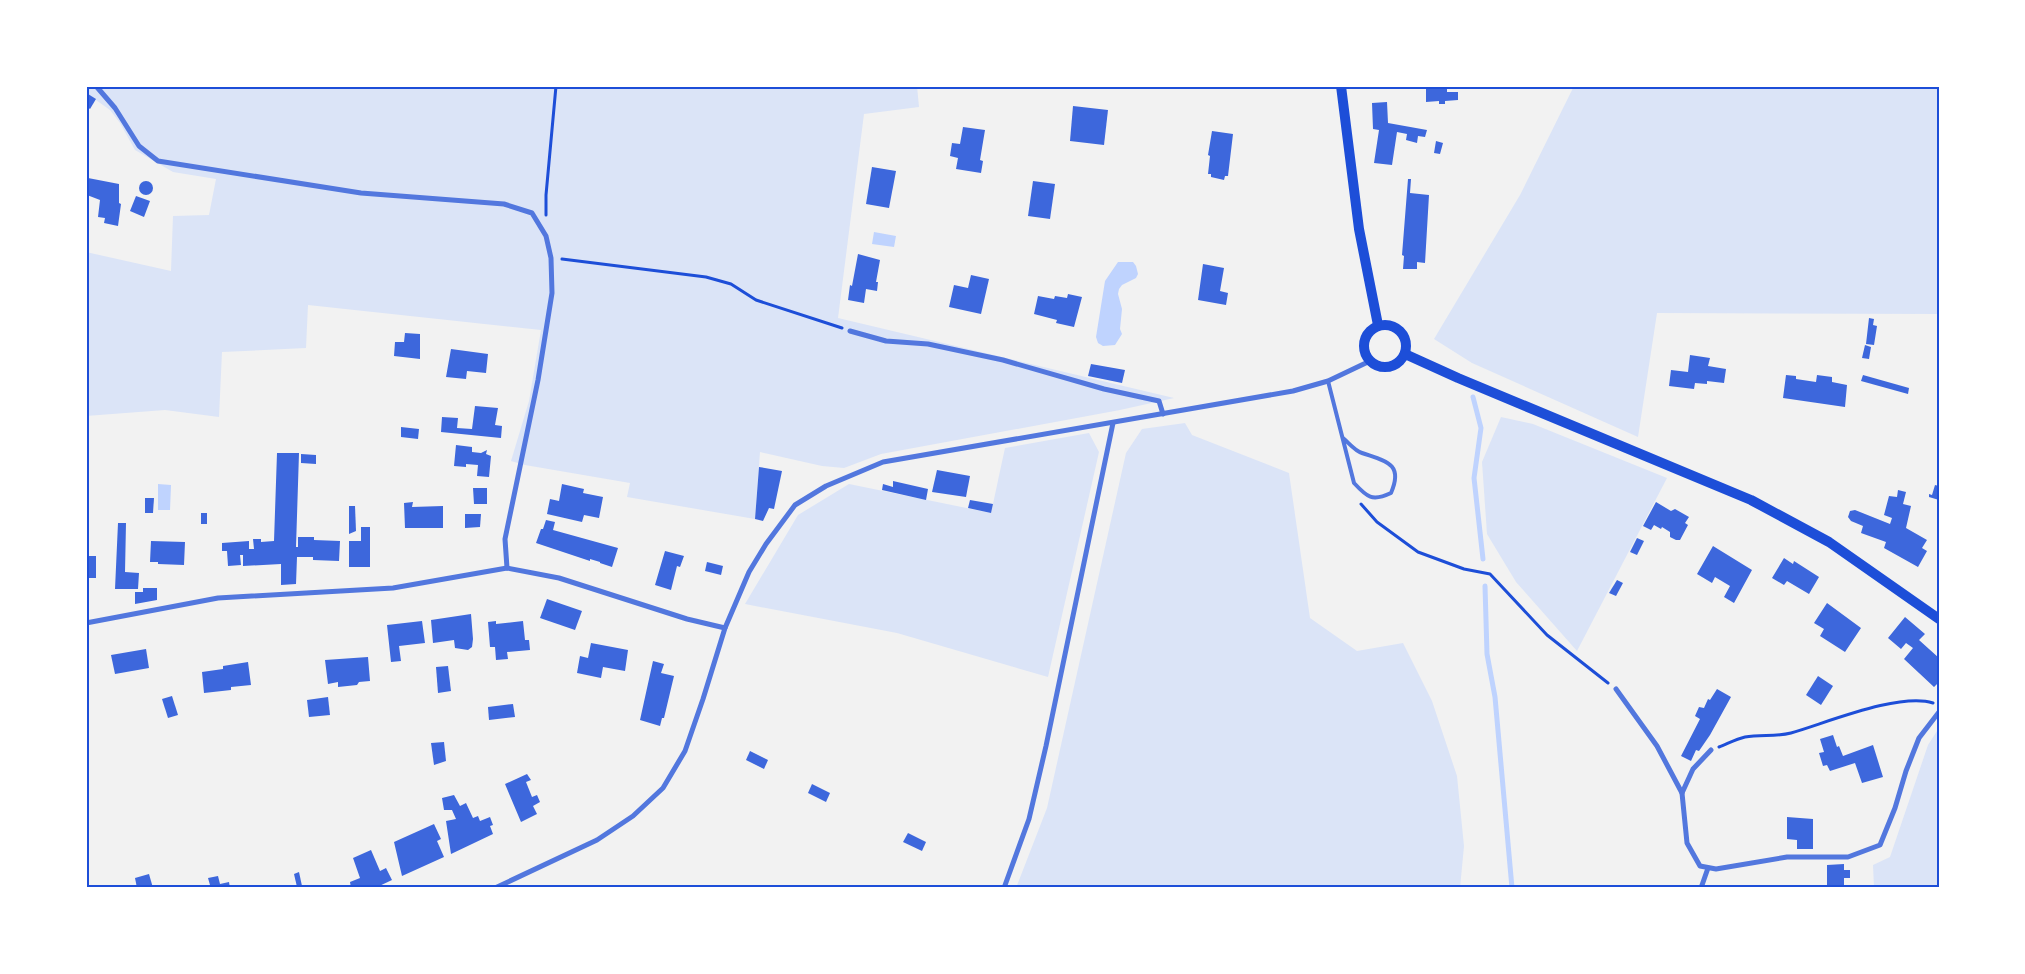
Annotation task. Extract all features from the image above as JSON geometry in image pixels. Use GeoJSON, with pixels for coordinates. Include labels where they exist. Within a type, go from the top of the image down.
{"type":"FeatureCollection","features":[{"type":"Feature","properties":{"kind":"main road"},"geometry":{"type":"LineString","coordinates":[[1341,86],[1359,229],[1378,325]]}},
{"type":"Feature","properties":{"kind":"main road"},"geometry":{"type":"LineString","coordinates":[[1388,324],[1397,328],[1404,335],[1406,344],[1405,354],[1399,362],[1389,367],[1379,366],[1370,361],[1364,352],[1364,341],[1369,331],[1378,325],[1388,324]]}},
{"type":"Feature","properties":{"kind":"main road"},"geometry":{"type":"LineString","coordinates":[[1405,354],[1458,378],[1751,500],[1829,542],[1939,619]]}},
{"type":"Feature","properties":{"kind":"street"},"geometry":{"type":"LineString","coordinates":[[96,86],[115,108],[139,146],[158,161],[361,193],[504,204],[532,213],[546,236],[551,258],[552,293],[541,360],[505,539],[507,568]]}},
{"type":"Feature","properties":{"kind":"street"},"geometry":{"type":"LineString","coordinates":[[850,331],[886,341],[928,344],[1003,360],[1104,389],[1159,401],[1163,414]]}},
{"type":"Feature","properties":{"kind":"street"},"geometry":{"type":"LineString","coordinates":[[494,888],[597,840],[632,816],[663,788],[685,751],[725,628],[750,572],[766,544],[795,505],[826,486],[883,462],[1293,392],[1328,381],[1370,361]]}},
{"type":"Feature","properties":{"kind":"street"},"geometry":{"type":"LineString","coordinates":[[1004,888],[1029,819],[1108,457],[1113,423]]}},
{"type":"Feature","properties":{"kind":"street"},"geometry":{"type":"LineString","coordinates":[[86,623],[218,598],[394,588],[507,568],[559,578],[687,619],[725,628]]}},
{"type":"Feature","properties":{"kind":"street"},"geometry":{"type":"LineString","coordinates":[[1616,689],[1657,746],[1682,793],[1687,843],[1700,866],[1716,869],[1787,857],[1848,857],[1880,844],[1895,808],[1906,771],[1919,738],[1939,712]]}},
{"type":"Feature","properties":{"kind":"street"},"geometry":{"type":"LineString","coordinates":[[1682,793],[1693,769],[1711,750]]}},
{"type":"Feature","properties":{"kind":"street"},"geometry":{"type":"LineString","coordinates":[[1701,888],[1708,868]]}},
{"type":"Feature","properties":{"kind":"lane"},"geometry":{"type":"LineString","coordinates":[[1328,381],[1354,483],[1365,495],[1374,498],[1382,498],[1391,493],[1396,477],[1392,466],[1381,458],[1360,453],[1343,438]]}},
{"type":"Feature","properties":{"kind":"path"},"geometry":{"type":"LineString","coordinates":[[546,236],[546,195],[556,86]]}},
{"type":"Feature","properties":{"kind":"path"},"geometry":{"type":"LineString","coordinates":[[551,258],[706,277],[731,284],[756,300],[850,331]]}},
{"type":"Feature","properties":{"kind":"path"},"geometry":{"type":"LineString","coordinates":[[1354,483],[1362,505],[1377,522],[1418,552],[1464,569],[1490,574],[1547,635],[1585,667],[1616,689]]}},
{"type":"Feature","properties":{"kind":"path"},"geometry":{"type":"LineString","coordinates":[[1711,750],[1743,737],[1789,733],[1819,722],[1876,706],[1923,700],[1939,705]]}},
{"type":"Feature","properties":{"kind":"shaded area"},"geometry":{"type":"Polygon","coordinates":[[[86,86],[917,86],[919,107],[864,114],[838,318],[1174,398],[1120,410],[881,454],[844,468],[822,466],[760,452],[755,519],[627,497],[630,483],[511,461],[529,401],[541,330],[308,305],[306,348],[222,352],[219,417],[165,410],[86,416],[86,252],[171,271],[173,216],[209,215],[216,179],[173,172],[135,150],[120,123],[110,110],[86,93],[86,86]]]}},
{"type":"Feature","properties":{"kind":"shaded area"},"geometry":{"type":"Polygon","coordinates":[[[1574,86],[1939,86],[1939,314],[1657,313],[1638,437],[1472,363],[1434,339],[1520,195],[1574,86]]]}},
{"type":"Feature","properties":{"kind":"shaded area"},"geometry":{"type":"Polygon","coordinates":[[[1501,417],[1533,424],[1667,478],[1577,651],[1516,582],[1487,534],[1482,462],[1501,417]]]}},
{"type":"Feature","properties":{"kind":"shaded area"},"geometry":{"type":"Polygon","coordinates":[[[1185,423],[1192,435],[1289,473],[1310,618],[1357,651],[1403,643],[1432,701],[1457,776],[1464,846],[1460,888],[1016,888],[1047,808],[1126,453],[1142,429],[1185,423]]]}},
{"type":"Feature","properties":{"kind":"shaded area"},"geometry":{"type":"Polygon","coordinates":[[[1089,433],[1099,452],[1048,677],[897,633],[745,604],[798,515],[849,484],[991,513],[1005,448],[1089,433]]]}},
{"type":"Feature","properties":{"kind":"shaded area"},"geometry":{"type":"Polygon","coordinates":[[[1939,728],[1939,888],[1874,888],[1873,865],[1890,857],[1928,745],[1939,728]]]}},
{"type":"Feature","properties":{"kind":"water"},"geometry":{"type":"Polygon","coordinates":[[[874,232],[896,236],[894,247],[872,244],[874,232]]]}},
{"type":"Feature","properties":{"kind":"water"},"geometry":{"type":"Polygon","coordinates":[[[1118,262],[1133,262],[1138,274],[1136,278],[1122,285],[1119,289],[1118,294],[1122,309],[1120,329],[1122,334],[1115,345],[1103,346],[1098,343],[1096,337],[1105,281],[1118,262]]]}},
{"type":"Feature","properties":{"kind":"water"},"geometry":{"type":"Polygon","coordinates":[[[158,484],[171,485],[170,510],[158,510],[158,484]]]}},
{"type":"Feature","properties":{"kind":"building"},"geometry":{"type":"Polygon","coordinates":[[[1426,86],[1447,86],[1447,92],[1458,92],[1458,100],[1445,101],[1445,104],[1439,104],[1439,101],[1426,102],[1426,86]]]}},
{"type":"Feature","properties":{"kind":"building"},"geometry":{"type":"Polygon","coordinates":[[[88,94],[96,99],[90,109],[86,106],[88,94]]]}},
{"type":"Feature","properties":{"kind":"building"},"geometry":{"type":"Polygon","coordinates":[[[1387,102],[1388,123],[1427,130],[1425,137],[1418,136],[1417,143],[1406,140],[1407,134],[1397,132],[1392,165],[1374,163],[1379,130],[1373,129],[1372,103],[1387,102]]]}},
{"type":"Feature","properties":{"kind":"building"},"geometry":{"type":"Polygon","coordinates":[[[1073,106],[1108,110],[1104,145],[1070,141],[1073,106]]]}},
{"type":"Feature","properties":{"kind":"building"},"geometry":{"type":"Polygon","coordinates":[[[963,127],[985,130],[980,160],[983,161],[981,173],[956,169],[958,158],[950,156],[952,143],[960,144],[963,127]]]}},
{"type":"Feature","properties":{"kind":"building"},"geometry":{"type":"Polygon","coordinates":[[[1212,131],[1233,134],[1228,176],[1225,176],[1224,180],[1211,177],[1211,174],[1208,174],[1210,156],[1208,155],[1212,131]]]}},
{"type":"Feature","properties":{"kind":"building"},"geometry":{"type":"Polygon","coordinates":[[[1436,141],[1443,143],[1440,154],[1434,153],[1436,141]]]}},
{"type":"Feature","properties":{"kind":"building"},"geometry":{"type":"Polygon","coordinates":[[[872,167],[896,171],[889,208],[866,204],[872,167]]]}},
{"type":"Feature","properties":{"kind":"building"},"geometry":{"type":"Polygon","coordinates":[[[88,178],[119,184],[119,203],[121,204],[118,226],[104,223],[105,218],[98,217],[100,200],[87,195],[88,178]]]}},
{"type":"Feature","properties":{"kind":"building"},"geometry":{"type":"Polygon","coordinates":[[[1408,179],[1411,179],[1410,193],[1429,195],[1425,263],[1417,262],[1417,269],[1403,269],[1404,256],[1402,255],[1408,179]]]}},
{"type":"Feature","properties":{"kind":"building"},"geometry":{"type":"Polygon","coordinates":[[[146,181],[151,183],[153,188],[151,193],[146,195],[141,193],[139,188],[141,183],[146,181]]]}},
{"type":"Feature","properties":{"kind":"building"},"geometry":{"type":"Polygon","coordinates":[[[1033,181],[1055,184],[1050,219],[1028,216],[1033,181]]]}},
{"type":"Feature","properties":{"kind":"building"},"geometry":{"type":"Polygon","coordinates":[[[136,196],[150,201],[144,217],[130,211],[136,196]]]}},
{"type":"Feature","properties":{"kind":"building"},"geometry":{"type":"Polygon","coordinates":[[[858,254],[880,260],[876,282],[878,282],[877,291],[866,289],[864,303],[848,300],[858,254]]]}},
{"type":"Feature","properties":{"kind":"building"},"geometry":{"type":"Polygon","coordinates":[[[1203,264],[1224,268],[1220,291],[1228,293],[1226,305],[1198,300],[1203,264]]]}},
{"type":"Feature","properties":{"kind":"building"},"geometry":{"type":"Polygon","coordinates":[[[971,275],[989,279],[981,314],[949,307],[954,285],[968,288],[971,275]]]}},
{"type":"Feature","properties":{"kind":"building"},"geometry":{"type":"Polygon","coordinates":[[[1068,294],[1082,297],[1074,327],[1056,323],[1057,320],[1034,314],[1038,296],[1054,299],[1055,296],[1067,298],[1068,294]]]}},
{"type":"Feature","properties":{"kind":"building"},"geometry":{"type":"Polygon","coordinates":[[[1869,318],[1874,319],[1873,325],[1877,326],[1874,345],[1866,344],[1869,318]]]}},
{"type":"Feature","properties":{"kind":"building"},"geometry":{"type":"Polygon","coordinates":[[[405,333],[420,334],[420,359],[394,356],[395,342],[404,342],[405,333]]]}},
{"type":"Feature","properties":{"kind":"building"},"geometry":{"type":"Polygon","coordinates":[[[1865,345],[1871,347],[1869,359],[1862,358],[1865,345]]]}},
{"type":"Feature","properties":{"kind":"building"},"geometry":{"type":"Polygon","coordinates":[[[451,349],[488,354],[486,373],[467,371],[466,379],[446,377],[451,349]]]}},
{"type":"Feature","properties":{"kind":"building"},"geometry":{"type":"Polygon","coordinates":[[[1690,355],[1710,358],[1708,366],[1726,369],[1724,383],[1707,381],[1707,384],[1695,383],[1694,389],[1669,386],[1671,370],[1688,372],[1690,355]]]}},
{"type":"Feature","properties":{"kind":"building"},"geometry":{"type":"Polygon","coordinates":[[[1091,364],[1125,370],[1122,383],[1088,376],[1091,364]]]}},
{"type":"Feature","properties":{"kind":"building"},"geometry":{"type":"Polygon","coordinates":[[[1786,375],[1796,376],[1796,379],[1816,382],[1817,375],[1832,377],[1832,382],[1847,385],[1845,407],[1783,398],[1786,375]]]}},
{"type":"Feature","properties":{"kind":"building"},"geometry":{"type":"Polygon","coordinates":[[[1863,375],[1909,388],[1908,394],[1861,381],[1863,375]]]}},
{"type":"Feature","properties":{"kind":"building"},"geometry":{"type":"Polygon","coordinates":[[[475,406],[498,408],[495,425],[502,426],[501,438],[441,432],[442,417],[458,418],[457,428],[472,429],[475,406]]]}},
{"type":"Feature","properties":{"kind":"building"},"geometry":{"type":"Polygon","coordinates":[[[401,427],[419,429],[418,439],[401,437],[401,427]]]}},
{"type":"Feature","properties":{"kind":"building"},"geometry":{"type":"Polygon","coordinates":[[[456,445],[472,447],[472,452],[481,453],[487,450],[486,454],[491,456],[489,477],[477,476],[478,465],[454,466],[456,445]]]}},
{"type":"Feature","properties":{"kind":"building"},"geometry":{"type":"Polygon","coordinates":[[[277,453],[299,453],[296,547],[298,547],[298,537],[314,537],[314,540],[340,541],[339,561],[313,560],[313,557],[297,557],[296,584],[281,585],[281,564],[243,566],[243,555],[240,555],[241,565],[228,566],[227,551],[222,551],[222,543],[249,541],[249,549],[254,549],[253,539],[261,539],[261,542],[274,541],[277,453]]]}},
{"type":"Feature","properties":{"kind":"building"},"geometry":{"type":"Polygon","coordinates":[[[301,454],[316,455],[316,464],[301,463],[301,454]]]}},
{"type":"Feature","properties":{"kind":"building"},"geometry":{"type":"Polygon","coordinates":[[[759,467],[782,471],[774,509],[769,508],[763,521],[755,519],[759,467]]]}},
{"type":"Feature","properties":{"kind":"building"},"geometry":{"type":"Polygon","coordinates":[[[937,470],[970,476],[966,497],[932,492],[937,470]]]}},
{"type":"Feature","properties":{"kind":"building"},"geometry":{"type":"Polygon","coordinates":[[[893,481],[928,489],[926,500],[882,490],[883,484],[893,487],[893,481]]]}},
{"type":"Feature","properties":{"kind":"building"},"geometry":{"type":"Polygon","coordinates":[[[562,484],[584,489],[583,493],[603,497],[599,518],[584,515],[582,522],[547,514],[550,499],[559,501],[562,484]]]}},
{"type":"Feature","properties":{"kind":"building"},"geometry":{"type":"Polygon","coordinates":[[[1935,485],[1939,486],[1939,500],[1929,497],[1929,494],[1932,495],[1935,485]]]}},
{"type":"Feature","properties":{"kind":"building"},"geometry":{"type":"Polygon","coordinates":[[[473,488],[487,488],[487,504],[474,504],[473,488]]]}},
{"type":"Feature","properties":{"kind":"building"},"geometry":{"type":"Polygon","coordinates":[[[1898,490],[1906,492],[1903,504],[1911,506],[1906,528],[1927,540],[1922,548],[1927,551],[1918,567],[1884,548],[1886,542],[1861,533],[1863,526],[1851,521],[1848,517],[1850,511],[1855,510],[1890,524],[1892,518],[1884,515],[1889,496],[1897,497],[1898,490]]]}},
{"type":"Feature","properties":{"kind":"building"},"geometry":{"type":"Polygon","coordinates":[[[145,498],[154,498],[153,513],[145,513],[145,498]]]}},
{"type":"Feature","properties":{"kind":"building"},"geometry":{"type":"Polygon","coordinates":[[[970,500],[993,504],[991,513],[968,508],[970,500]]]}},
{"type":"Feature","properties":{"kind":"building"},"geometry":{"type":"Polygon","coordinates":[[[413,502],[412,507],[443,506],[443,528],[405,528],[404,503],[413,502]]]}},
{"type":"Feature","properties":{"kind":"building"},"geometry":{"type":"Polygon","coordinates":[[[1656,502],[1671,511],[1675,509],[1689,517],[1685,523],[1688,525],[1680,540],[1670,537],[1670,532],[1662,527],[1661,529],[1654,525],[1651,530],[1643,526],[1656,502]]]}},
{"type":"Feature","properties":{"kind":"building"},"geometry":{"type":"Polygon","coordinates":[[[349,506],[355,506],[356,531],[349,534],[349,506]]]}},
{"type":"Feature","properties":{"kind":"building"},"geometry":{"type":"Polygon","coordinates":[[[201,513],[207,513],[207,524],[201,524],[201,513]]]}},
{"type":"Feature","properties":{"kind":"building"},"geometry":{"type":"Polygon","coordinates":[[[465,514],[481,514],[480,527],[465,528],[465,514]]]}},
{"type":"Feature","properties":{"kind":"building"},"geometry":{"type":"Polygon","coordinates":[[[546,520],[555,522],[553,530],[618,548],[612,567],[536,543],[546,520]]]}},
{"type":"Feature","properties":{"kind":"building"},"geometry":{"type":"Polygon","coordinates":[[[118,523],[126,523],[125,572],[139,573],[138,589],[115,589],[118,523]]]}},
{"type":"Feature","properties":{"kind":"building"},"geometry":{"type":"Polygon","coordinates":[[[361,527],[370,527],[370,567],[349,567],[349,541],[361,541],[361,527]]]}},
{"type":"Feature","properties":{"kind":"building"},"geometry":{"type":"Polygon","coordinates":[[[1637,538],[1644,541],[1637,555],[1630,552],[1637,538]]]}},
{"type":"Feature","properties":{"kind":"building"},"geometry":{"type":"Polygon","coordinates":[[[151,541],[185,542],[184,565],[150,562],[151,541]]]}},
{"type":"Feature","properties":{"kind":"building"},"geometry":{"type":"Polygon","coordinates":[[[1713,546],[1752,570],[1734,603],[1724,597],[1730,586],[1715,577],[1712,583],[1697,574],[1713,546]]]}},
{"type":"Feature","properties":{"kind":"building"},"geometry":{"type":"Polygon","coordinates":[[[665,551],[684,556],[680,567],[677,566],[671,590],[655,585],[665,551]]]}},
{"type":"Feature","properties":{"kind":"building"},"geometry":{"type":"Polygon","coordinates":[[[86,556],[96,556],[96,578],[86,578],[86,556]]]}},
{"type":"Feature","properties":{"kind":"building"},"geometry":{"type":"Polygon","coordinates":[[[1784,558],[1793,564],[1794,561],[1819,577],[1809,594],[1787,581],[1784,585],[1772,578],[1784,558]]]}},
{"type":"Feature","properties":{"kind":"building"},"geometry":{"type":"Polygon","coordinates":[[[707,562],[723,566],[721,575],[705,571],[707,562]]]}},
{"type":"Feature","properties":{"kind":"building"},"geometry":{"type":"Polygon","coordinates":[[[1617,580],[1623,583],[1616,596],[1609,593],[1617,580]]]}},
{"type":"Feature","properties":{"kind":"building"},"geometry":{"type":"Polygon","coordinates":[[[143,588],[157,588],[157,600],[135,604],[135,592],[143,592],[143,588]]]}},
{"type":"Feature","properties":{"kind":"building"},"geometry":{"type":"Polygon","coordinates":[[[547,599],[582,611],[575,630],[540,618],[547,599]]]}},
{"type":"Feature","properties":{"kind":"building"},"geometry":{"type":"Polygon","coordinates":[[[1827,603],[1861,628],[1845,652],[1820,636],[1824,629],[1814,623],[1827,603]]]}},
{"type":"Feature","properties":{"kind":"building"},"geometry":{"type":"Polygon","coordinates":[[[471,614],[472,647],[468,650],[455,648],[454,640],[433,643],[431,620],[471,614]]]}},
{"type":"Feature","properties":{"kind":"building"},"geometry":{"type":"Polygon","coordinates":[[[1905,617],[1925,634],[1919,640],[1939,658],[1939,682],[1934,687],[1904,659],[1913,648],[1906,643],[1901,649],[1888,638],[1905,617]]]}},
{"type":"Feature","properties":{"kind":"building"},"geometry":{"type":"Polygon","coordinates":[[[422,621],[425,643],[399,646],[401,661],[391,662],[387,625],[422,621]]]}},
{"type":"Feature","properties":{"kind":"building"},"geometry":{"type":"Polygon","coordinates":[[[496,621],[496,624],[523,621],[525,640],[529,640],[530,650],[507,652],[508,659],[496,660],[495,647],[490,647],[488,622],[496,621]]]}},
{"type":"Feature","properties":{"kind":"building"},"geometry":{"type":"Polygon","coordinates":[[[591,643],[628,650],[625,671],[603,667],[601,678],[577,673],[580,656],[588,658],[591,643]]]}},
{"type":"Feature","properties":{"kind":"building"},"geometry":{"type":"Polygon","coordinates":[[[146,649],[149,668],[115,674],[111,655],[146,649]]]}},
{"type":"Feature","properties":{"kind":"building"},"geometry":{"type":"Polygon","coordinates":[[[368,657],[370,681],[359,682],[357,685],[338,687],[338,682],[328,684],[325,660],[368,657]]]}},
{"type":"Feature","properties":{"kind":"building"},"geometry":{"type":"Polygon","coordinates":[[[653,661],[664,664],[661,673],[674,676],[664,718],[662,718],[660,726],[640,720],[653,661]]]}},
{"type":"Feature","properties":{"kind":"building"},"geometry":{"type":"Polygon","coordinates":[[[248,662],[251,685],[231,687],[231,690],[204,693],[202,672],[223,669],[223,666],[248,662]]]}},
{"type":"Feature","properties":{"kind":"building"},"geometry":{"type":"Polygon","coordinates":[[[448,666],[451,691],[438,693],[436,667],[448,666]]]}},
{"type":"Feature","properties":{"kind":"building"},"geometry":{"type":"Polygon","coordinates":[[[1818,676],[1833,686],[1821,705],[1806,695],[1818,676]]]}},
{"type":"Feature","properties":{"kind":"building"},"geometry":{"type":"Polygon","coordinates":[[[1717,689],[1731,697],[1710,735],[1699,751],[1696,750],[1691,761],[1681,756],[1700,719],[1695,716],[1699,707],[1704,708],[1708,699],[1710,700],[1717,689]]]}},
{"type":"Feature","properties":{"kind":"building"},"geometry":{"type":"Polygon","coordinates":[[[172,696],[178,715],[168,718],[162,699],[172,696]]]}},
{"type":"Feature","properties":{"kind":"building"},"geometry":{"type":"Polygon","coordinates":[[[328,697],[330,715],[309,717],[307,700],[328,697]]]}},
{"type":"Feature","properties":{"kind":"building"},"geometry":{"type":"Polygon","coordinates":[[[513,704],[515,717],[489,720],[488,707],[513,704]]]}},
{"type":"Feature","properties":{"kind":"building"},"geometry":{"type":"Polygon","coordinates":[[[1833,735],[1837,747],[1839,746],[1843,756],[1873,745],[1883,777],[1862,783],[1855,763],[1830,771],[1827,765],[1823,766],[1819,753],[1824,752],[1820,739],[1833,735]]]}},
{"type":"Feature","properties":{"kind":"building"},"geometry":{"type":"Polygon","coordinates":[[[444,742],[446,761],[434,765],[431,743],[444,742]]]}},
{"type":"Feature","properties":{"kind":"building"},"geometry":{"type":"Polygon","coordinates":[[[750,751],[768,760],[764,769],[746,760],[750,751]]]}},
{"type":"Feature","properties":{"kind":"building"},"geometry":{"type":"Polygon","coordinates":[[[527,774],[531,780],[526,782],[532,797],[537,795],[540,802],[533,806],[537,814],[521,822],[505,784],[527,774]]]}},
{"type":"Feature","properties":{"kind":"building"},"geometry":{"type":"Polygon","coordinates":[[[812,784],[830,793],[826,802],[808,793],[812,784]]]}},
{"type":"Feature","properties":{"kind":"building"},"geometry":{"type":"Polygon","coordinates":[[[454,795],[460,806],[466,803],[473,818],[478,816],[480,821],[490,817],[493,825],[490,826],[493,834],[451,854],[446,821],[456,819],[452,810],[444,810],[442,798],[454,795]]]}},
{"type":"Feature","properties":{"kind":"building"},"geometry":{"type":"Polygon","coordinates":[[[1787,817],[1813,819],[1813,849],[1797,849],[1797,840],[1787,839],[1787,817]]]}},
{"type":"Feature","properties":{"kind":"building"},"geometry":{"type":"Polygon","coordinates":[[[434,824],[441,839],[437,841],[444,857],[402,876],[394,842],[434,824]]]}},
{"type":"Feature","properties":{"kind":"building"},"geometry":{"type":"Polygon","coordinates":[[[908,833],[926,842],[922,851],[903,842],[908,833]]]}},
{"type":"Feature","properties":{"kind":"building"},"geometry":{"type":"Polygon","coordinates":[[[371,850],[380,871],[386,868],[392,880],[375,888],[351,888],[350,882],[360,878],[353,858],[371,850]]]}},
{"type":"Feature","properties":{"kind":"building"},"geometry":{"type":"Polygon","coordinates":[[[1844,864],[1844,870],[1850,870],[1850,878],[1844,878],[1844,888],[1827,888],[1827,865],[1844,864]]]}},
{"type":"Feature","properties":{"kind":"building"},"geometry":{"type":"Polygon","coordinates":[[[299,872],[302,886],[297,887],[294,874],[299,872]]]}},
{"type":"Feature","properties":{"kind":"building"},"geometry":{"type":"Polygon","coordinates":[[[149,874],[153,888],[137,888],[135,878],[149,874]]]}},
{"type":"Feature","properties":{"kind":"building"},"geometry":{"type":"Polygon","coordinates":[[[218,876],[220,884],[229,882],[230,888],[201,888],[210,885],[208,878],[218,876]]]}},
{"type":"Feature","properties":{"kind":"waterway"},"geometry":{"type":"LineString","coordinates":[[1473,397],[1481,428],[1474,478],[1483,559]]}},
{"type":"Feature","properties":{"kind":"waterway"},"geometry":{"type":"LineString","coordinates":[[1485,586],[1487,654],[1495,697],[1512,888]]}}]}
